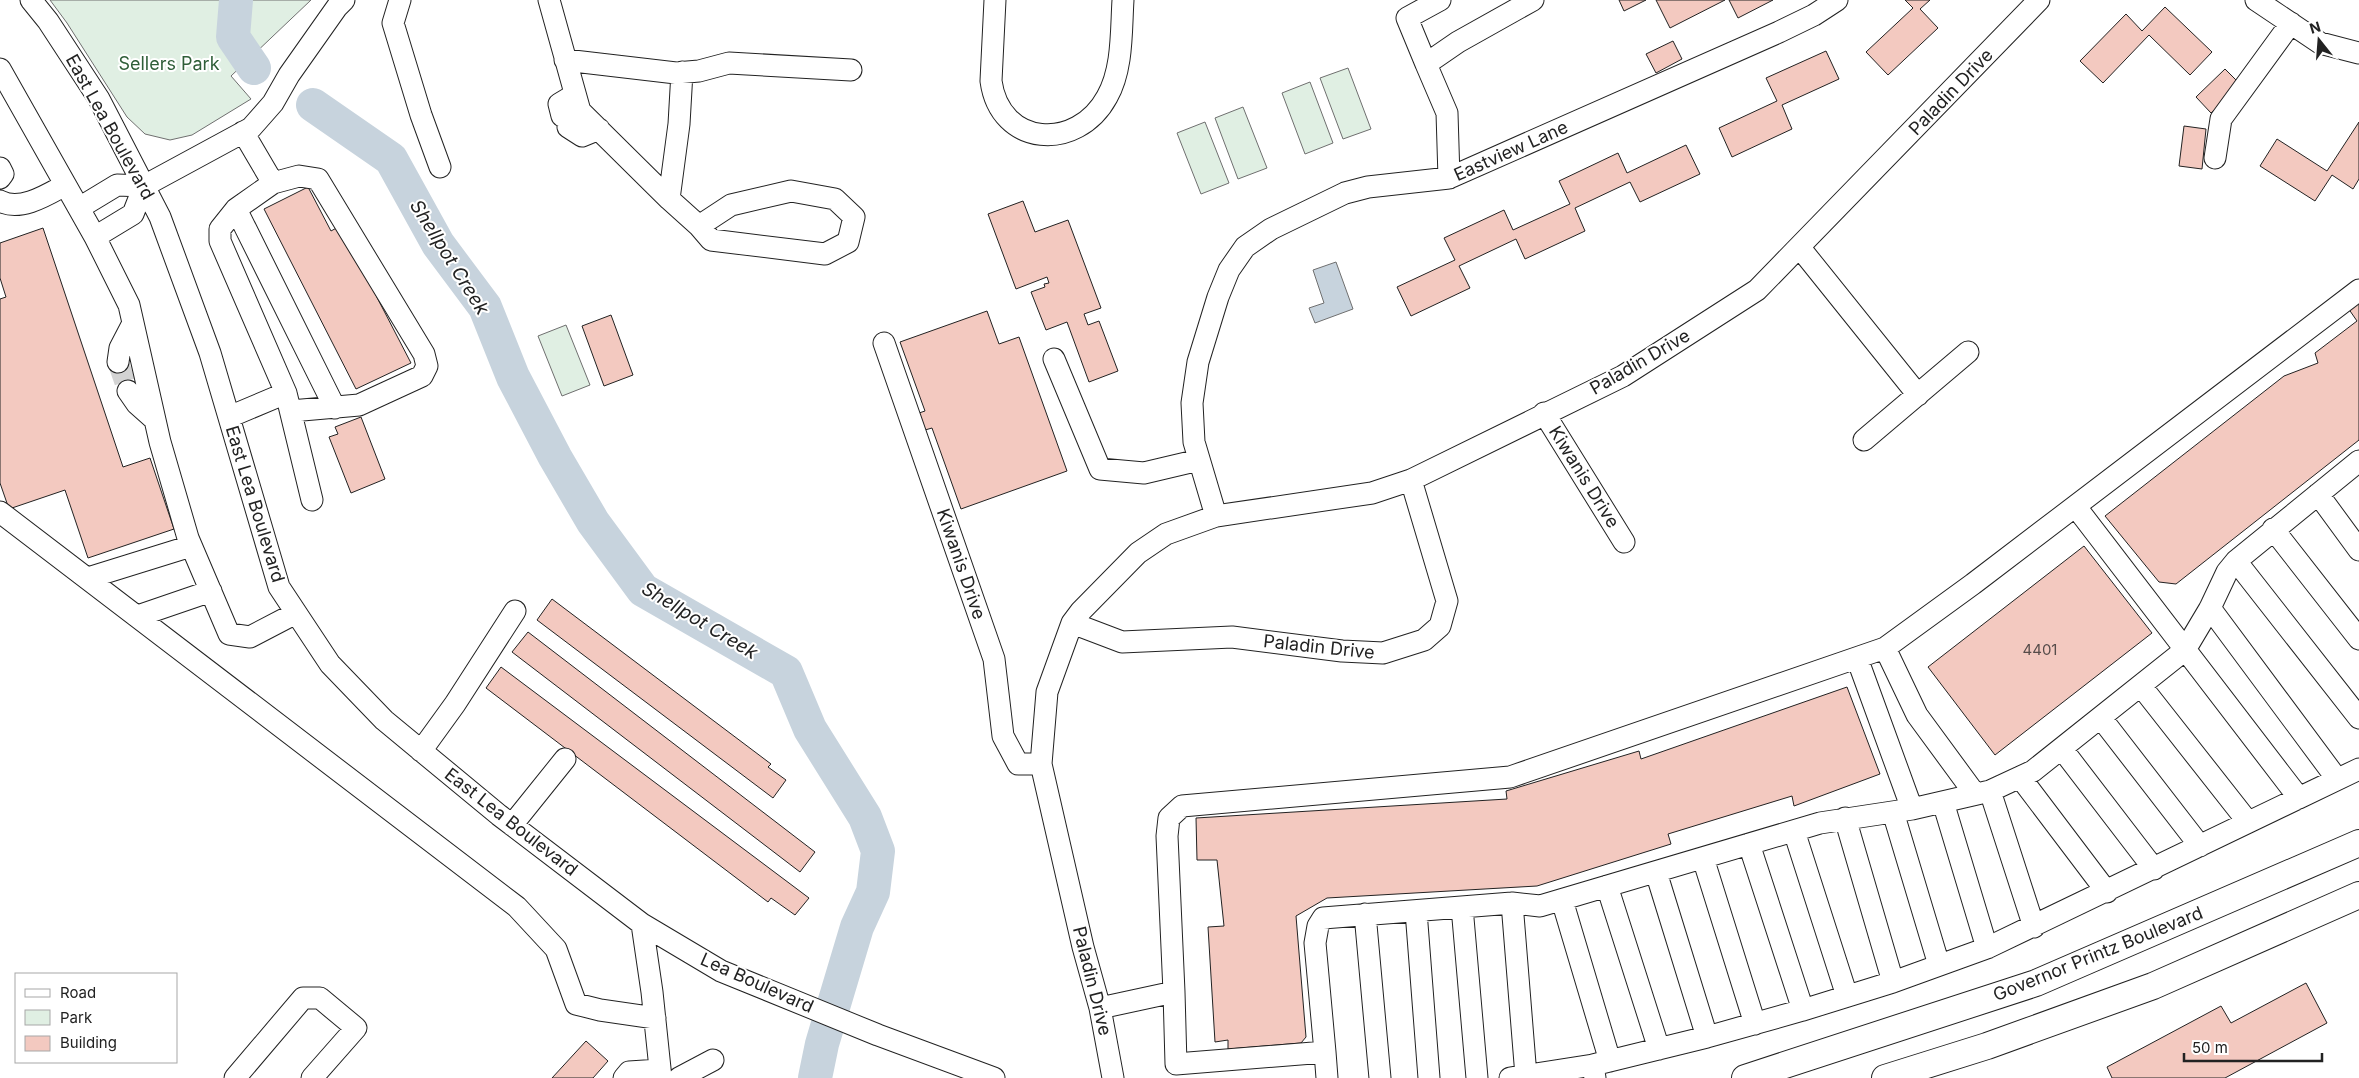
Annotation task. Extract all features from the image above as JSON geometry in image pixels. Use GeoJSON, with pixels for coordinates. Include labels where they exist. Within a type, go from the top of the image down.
{"type":"FeatureCollection","features":[{"type":"Feature","properties":{"kind":"main road","name":"Governor Printz Boulevard"},"geometry":{"type":"LineString","coordinates":[[1745,1078],[2036,983],[2359,843]]}},
{"type":"Feature","properties":{"kind":"main road"},"geometry":{"type":"LineString","coordinates":[[1885,1078],[1987,1046],[2153,986],[2359,895]]}},
{"type":"Feature","properties":{"kind":"street","name":"East Lea Boulevard"},"geometry":{"type":"LineString","coordinates":[[31,0],[48,21],[99,99],[160,217],[210,353],[279,587],[296,613],[330,664],[384,720],[512,825],[642,924]]}},
{"type":"Feature","properties":{"kind":"street"},"geometry":{"type":"LineString","coordinates":[[79,208],[118,185],[144,186],[250,128],[273,103],[289,75],[337,7],[344,0]]}},
{"type":"Feature","properties":{"kind":"street"},"geometry":{"type":"LineString","coordinates":[[400,0],[393,22],[421,115],[440,167]]}},
{"type":"Feature","properties":{"kind":"street"},"geometry":{"type":"LineString","coordinates":[[549,0],[564,60],[580,111],[711,240],[825,254],[848,242],[854,217],[835,198],[791,191],[731,206],[698,226]]}},
{"type":"Feature","properties":{"kind":"street"},"geometry":{"type":"LineString","coordinates":[[995,0],[991,81],[993,94],[1008,117],[1019,127],[1034,134],[1052,136],[1067,133],[1081,126],[1096,114],[1108,97],[1115,79],[1119,52],[1122,0]]}},
{"type":"Feature","properties":{"kind":"street"},"geometry":{"type":"LineString","coordinates":[[1440,0],[1407,18],[1447,113],[1449,178]]}},
{"type":"Feature","properties":{"kind":"street"},"geometry":{"type":"LineString","coordinates":[[1426,64],[1458,42],[1533,0]]}},
{"type":"Feature","properties":{"kind":"street","name":"Eastview Lane"},"geometry":{"type":"LineString","coordinates":[[1216,516],[1194,442],[1191,414],[1198,362],[1218,297],[1229,270],[1245,246],[1272,229],[1345,193],[1368,187],[1449,178],[1779,32],[1814,15],[1837,0]]}},
{"type":"Feature","properties":{"kind":"street","name":"Paladin Drive"},"geometry":{"type":"LineString","coordinates":[[1114,1078],[1100,1008],[1041,764],[1047,692],[1072,623],[1081,611],[1138,553],[1166,534],[1216,516],[1372,493],[1411,480],[1544,413],[1623,376],[1757,290],[1800,248],[2039,0]]}},
{"type":"Feature","properties":{"kind":"street"},"geometry":{"type":"LineString","coordinates":[[2256,0],[2320,43],[2359,53]]}},
{"type":"Feature","properties":{"kind":"street"},"geometry":{"type":"LineString","coordinates":[[2215,158],[2221,119],[2291,23]]}},
{"type":"Feature","properties":{"kind":"street"},"geometry":{"type":"LineString","coordinates":[[564,60],[682,72],[729,64],[851,70]]}},
{"type":"Feature","properties":{"kind":"street"},"geometry":{"type":"LineString","coordinates":[[0,69],[95,237],[129,305],[160,442],[191,546],[229,634],[250,637],[296,613]]}},
{"type":"Feature","properties":{"kind":"street"},"geometry":{"type":"LineString","coordinates":[[669,199],[679,124],[682,72]]}},
{"type":"Feature","properties":{"kind":"street"},"geometry":{"type":"LineString","coordinates":[[574,94],[559,104],[565,122],[582,136],[599,129]]}},
{"type":"Feature","properties":{"kind":"street"},"geometry":{"type":"LineString","coordinates":[[243,132],[273,182]]}},
{"type":"Feature","properties":{"kind":"street"},"geometry":{"type":"LineString","coordinates":[[0,168],[3,174],[0,178]]}},
{"type":"Feature","properties":{"kind":"street"},"geometry":{"type":"LineString","coordinates":[[229,417],[289,402],[335,408],[359,405],[422,376],[427,366],[424,354],[318,179],[299,176],[273,182],[236,209],[220,229],[220,240],[289,402],[312,500]]}},
{"type":"Feature","properties":{"kind":"street"},"geometry":{"type":"LineString","coordinates":[[0,201],[8,205],[27,202],[65,185]]}},
{"type":"Feature","properties":{"kind":"street"},"geometry":{"type":"LineString","coordinates":[[95,237],[133,214],[144,186]]}},
{"type":"Feature","properties":{"kind":"street"},"geometry":{"type":"LineString","coordinates":[[236,209],[335,408]]}},
{"type":"Feature","properties":{"kind":"street"},"geometry":{"type":"LineString","coordinates":[[1800,248],[1918,395]]}},
{"type":"Feature","properties":{"kind":"street"},"geometry":{"type":"LineString","coordinates":[[1325,1052],[1176,1071],[1167,836],[1169,818],[1182,806],[1510,777],[1885,648],[2076,507],[2359,290]]}},
{"type":"Feature","properties":{"kind":"street"},"geometry":{"type":"LineString","coordinates":[[118,362],[120,348],[133,323]]}},
{"type":"Feature","properties":{"kind":"street","name":"Kiwanis Drive"},"geometry":{"type":"LineString","coordinates":[[884,343],[994,659],[1003,736],[1018,764],[1041,764]]}},
{"type":"Feature","properties":{"kind":"street"},"geometry":{"type":"LineString","coordinates":[[1864,440],[1968,352]]}},
{"type":"Feature","properties":{"kind":"street"},"geometry":{"type":"LineString","coordinates":[[1054,359],[1100,469],[1144,473],[1199,460]]}},
{"type":"Feature","properties":{"kind":"street"},"geometry":{"type":"LineString","coordinates":[[128,391],[137,404],[155,420]]}},
{"type":"Feature","properties":{"kind":"street","name":"Kiwanis Drive"},"geometry":{"type":"LineString","coordinates":[[1544,413],[1624,542]]}},
{"type":"Feature","properties":{"kind":"street"},"geometry":{"type":"LineString","coordinates":[[1326,1078],[1315,943],[1318,926],[1323,918],[1512,903],[1540,906],[1794,831],[1845,818],[1903,811],[1982,793],[2020,777],[2033,771],[2062,749],[2185,650],[2210,608],[2227,572],[2236,561],[2273,529],[2358,465]]}},
{"type":"Feature","properties":{"kind":"street","name":"Paladin Drive"},"geometry":{"type":"LineString","coordinates":[[1072,623],[1122,642],[1232,637],[1342,651],[1382,653],[1424,640],[1440,626],[1447,601],[1411,480]]}},
{"type":"Feature","properties":{"kind":"street"},"geometry":{"type":"LineString","coordinates":[[2318,494],[2359,550]]}},
{"type":"Feature","properties":{"kind":"street"},"geometry":{"type":"LineString","coordinates":[[2076,507],[2298,798]]}},
{"type":"Feature","properties":{"kind":"street"},"geometry":{"type":"LineString","coordinates":[[0,512],[517,907],[556,949],[576,1004],[600,1010],[654,1018]]}},
{"type":"Feature","properties":{"kind":"street"},"geometry":{"type":"LineString","coordinates":[[2273,529],[2359,639]]}},
{"type":"Feature","properties":{"kind":"street"},"geometry":{"type":"LineString","coordinates":[[88,578],[191,546]]}},
{"type":"Feature","properties":{"kind":"street"},"geometry":{"type":"LineString","coordinates":[[2236,561],[2359,718]]}},
{"type":"Feature","properties":{"kind":"street"},"geometry":{"type":"LineString","coordinates":[[138,616],[211,591]]}},
{"type":"Feature","properties":{"kind":"street"},"geometry":{"type":"LineString","coordinates":[[2210,608],[2337,779]]}},
{"type":"Feature","properties":{"kind":"street"},"geometry":{"type":"LineString","coordinates":[[421,751],[455,704],[515,611]]}},
{"type":"Feature","properties":{"kind":"street"},"geometry":{"type":"LineString","coordinates":[[1885,648],[1917,715],[1982,793],[2034,927]]}},
{"type":"Feature","properties":{"kind":"street"},"geometry":{"type":"LineString","coordinates":[[1857,658],[1903,811],[1939,966]]}},
{"type":"Feature","properties":{"kind":"street"},"geometry":{"type":"LineString","coordinates":[[2141,686],[2248,822]]}},
{"type":"Feature","properties":{"kind":"street"},"geometry":{"type":"LineString","coordinates":[[2102,718],[2200,846]]}},
{"type":"Feature","properties":{"kind":"street"},"geometry":{"type":"LineString","coordinates":[[2062,749],[2154,869]]}},
{"type":"Feature","properties":{"kind":"street"},"geometry":{"type":"LineString","coordinates":[[512,825],[566,759]]}},
{"type":"Feature","properties":{"kind":"street"},"geometry":{"type":"LineString","coordinates":[[1512,903],[1518,1077],[1600,1068],[1659,1049],[1755,1024],[1894,982],[1987,948],[2107,892],[2359,768]]}},
{"type":"Feature","properties":{"kind":"street"},"geometry":{"type":"LineString","coordinates":[[2020,777],[2107,892]]}},
{"type":"Feature","properties":{"kind":"street"},"geometry":{"type":"LineString","coordinates":[[1943,802],[1987,948]]}},
{"type":"Feature","properties":{"kind":"street"},"geometry":{"type":"LineString","coordinates":[[1845,818],[1894,982]]}},
{"type":"Feature","properties":{"kind":"street"},"geometry":{"type":"LineString","coordinates":[[1794,831],[1847,996]]}},
{"type":"Feature","properties":{"kind":"street"},"geometry":{"type":"LineString","coordinates":[[1749,844],[1803,1010]]}},
{"type":"Feature","properties":{"kind":"street"},"geometry":{"type":"LineString","coordinates":[[1703,858],[1755,1024]]}},
{"type":"Feature","properties":{"kind":"street"},"geometry":{"type":"LineString","coordinates":[[1656,872],[1707,1037]]}},
{"type":"Feature","properties":{"kind":"street"},"geometry":{"type":"LineString","coordinates":[[1607,886],[1659,1049]]}},
{"type":"Feature","properties":{"kind":"street"},"geometry":{"type":"LineString","coordinates":[[1562,900],[1600,1068]]}},
{"type":"Feature","properties":{"kind":"street"},"geometry":{"type":"LineString","coordinates":[[1462,907],[1477,1078]]}},
{"type":"Feature","properties":{"kind":"street"},"geometry":{"type":"LineString","coordinates":[[1416,911],[1429,1078]]}},
{"type":"Feature","properties":{"kind":"street"},"geometry":{"type":"LineString","coordinates":[[1365,914],[1380,1078]]}},
{"type":"Feature","properties":{"kind":"street"},"geometry":{"type":"LineString","coordinates":[[642,924],[654,1018],[666,1075]]}},
{"type":"Feature","properties":{"kind":"street","name":"Lea Boulevard"},"geometry":{"type":"LineString","coordinates":[[642,924],[721,971],[878,1035],[994,1078]]}},
{"type":"Feature","properties":{"kind":"street"},"geometry":{"type":"LineString","coordinates":[[1100,1008],[1174,992]]}},
{"type":"Feature","properties":{"kind":"street"},"geometry":{"type":"LineString","coordinates":[[235,1078],[303,998],[320,998],[356,1028],[312,1078]]}},
{"type":"Feature","properties":{"kind":"street"},"geometry":{"type":"LineString","coordinates":[[624,1078],[629,1072],[666,1075],[713,1060]]}},
{"type":"Feature","properties":{"kind":"green space","name":"Sellers Park"},"geometry":{"type":"Polygon","coordinates":[[[50,0],[311,0],[231,76],[251,99],[192,135],[170,140],[145,134],[127,117],[67,23],[50,0]]]}},
{"type":"Feature","properties":{"kind":"green space"},"geometry":{"type":"Polygon","coordinates":[[[1348,68],[1371,129],[1343,139],[1320,78],[1348,68]]]}},
{"type":"Feature","properties":{"kind":"green space"},"geometry":{"type":"Polygon","coordinates":[[[1310,82],[1333,143],[1305,154],[1282,93],[1310,82]]]}},
{"type":"Feature","properties":{"kind":"green space"},"geometry":{"type":"Polygon","coordinates":[[[1243,107],[1267,168],[1238,179],[1215,118],[1243,107]]]}},
{"type":"Feature","properties":{"kind":"green space"},"geometry":{"type":"Polygon","coordinates":[[[1205,122],[1229,183],[1201,194],[1177,133],[1205,122]]]}},
{"type":"Feature","properties":{"kind":"green space"},"geometry":{"type":"Polygon","coordinates":[[[566,325],[590,385],[562,396],[538,336],[566,325]]]}},
{"type":"Feature","properties":{"kind":"shaded area"},"geometry":{"type":"Polygon","coordinates":[[[1336,262],[1353,309],[1315,323],[1309,308],[1324,303],[1313,270],[1336,262]]]}},
{"type":"Feature","properties":{"kind":"building"},"geometry":{"type":"Polygon","coordinates":[[[1619,0],[1646,0],[1624,11],[1619,0]]]}},
{"type":"Feature","properties":{"kind":"building"},"geometry":{"type":"Polygon","coordinates":[[[1656,0],[1725,0],[1670,28],[1656,0]]]}},
{"type":"Feature","properties":{"kind":"building"},"geometry":{"type":"Polygon","coordinates":[[[1729,0],[1773,0],[1738,18],[1729,0]]]}},
{"type":"Feature","properties":{"kind":"building"},"geometry":{"type":"Polygon","coordinates":[[[1905,0],[1930,0],[1920,9],[1938,28],[1888,75],[1866,52],[1913,8],[1905,0]]]}},
{"type":"Feature","properties":{"kind":"building"},"geometry":{"type":"Polygon","coordinates":[[[2165,7],[2212,52],[2190,75],[2149,35],[2103,83],[2080,61],[2126,14],[2142,31],[2165,7]]]}},
{"type":"Feature","properties":{"kind":"building"},"geometry":{"type":"Polygon","coordinates":[[[1673,41],[1682,59],[1656,73],[1646,54],[1673,41]]]}},
{"type":"Feature","properties":{"kind":"building"},"geometry":{"type":"Polygon","coordinates":[[[1826,51],[1839,79],[1782,105],[1792,129],[1732,157],[1719,128],[1777,101],[1766,78],[1826,51]]]}},
{"type":"Feature","properties":{"kind":"building"},"geometry":{"type":"Polygon","coordinates":[[[2225,69],[2241,85],[2211,113],[2196,97],[2225,69]]]}},
{"type":"Feature","properties":{"kind":"building"},"geometry":{"type":"Polygon","coordinates":[[[2359,122],[2359,179],[2353,189],[2332,175],[2315,201],[2260,166],[2277,139],[2327,171],[2359,122]]]}},
{"type":"Feature","properties":{"kind":"building"},"geometry":{"type":"Polygon","coordinates":[[[2184,126],[2206,129],[2202,169],[2179,166],[2184,126]]]}},
{"type":"Feature","properties":{"kind":"building"},"geometry":{"type":"Polygon","coordinates":[[[1686,145],[1700,174],[1640,202],[1630,182],[1575,208],[1585,231],[1525,259],[1516,239],[1459,266],[1470,288],[1411,316],[1397,287],[1455,260],[1444,238],[1504,210],[1513,230],[1570,204],[1559,181],[1618,153],[1627,173],[1686,145]]]}},
{"type":"Feature","properties":{"kind":"building"},"geometry":{"type":"Polygon","coordinates":[[[308,187],[331,231],[340,226],[411,363],[356,389],[264,209],[308,187]]]}},
{"type":"Feature","properties":{"kind":"building"},"geometry":{"type":"Polygon","coordinates":[[[1023,201],[1035,232],[1068,220],[1101,308],[1084,314],[1088,325],[1099,321],[1118,371],[1089,382],[1067,322],[1046,330],[1031,292],[1045,287],[1044,284],[1049,283],[1047,277],[1016,289],[988,214],[1023,201]]]}},
{"type":"Feature","properties":{"kind":"building"},"geometry":{"type":"Polygon","coordinates":[[[43,228],[123,467],[150,458],[174,529],[88,558],[65,490],[9,509],[0,483],[0,299],[6,297],[0,278],[0,243],[43,228]]]}},
{"type":"Feature","properties":{"kind":"building"},"geometry":{"type":"Polygon","coordinates":[[[2359,299],[2359,440],[2176,584],[2159,582],[2105,516],[2284,376],[2318,363],[2315,353],[2357,321],[2348,308],[2359,299]]]}},
{"type":"Feature","properties":{"kind":"building"},"geometry":{"type":"Polygon","coordinates":[[[987,311],[999,344],[1019,337],[1067,471],[961,509],[932,428],[925,430],[919,413],[925,411],[900,342],[987,311]]]}},
{"type":"Feature","properties":{"kind":"building"},"geometry":{"type":"Polygon","coordinates":[[[611,315],[633,375],[604,386],[582,326],[611,315]]]}},
{"type":"Feature","properties":{"kind":"building"},"geometry":{"type":"Polygon","coordinates":[[[361,417],[385,479],[351,493],[329,437],[338,434],[335,427],[361,417]]]}},
{"type":"Feature","properties":{"kind":"building"},"geometry":{"type":"Polygon","coordinates":[[[2084,546],[2152,633],[1995,755],[1928,667],[2084,546]]]}},
{"type":"Feature","properties":{"kind":"building"},"geometry":{"type":"Polygon","coordinates":[[[552,599],[771,764],[768,767],[786,780],[773,798],[537,620],[552,599]]]}},
{"type":"Feature","properties":{"kind":"building"},"geometry":{"type":"Polygon","coordinates":[[[528,632],[815,852],[800,872],[512,652],[528,632]]]}},
{"type":"Feature","properties":{"kind":"building"},"geometry":{"type":"Polygon","coordinates":[[[501,667],[809,898],[795,915],[771,898],[768,902],[486,688],[501,667]]]}},
{"type":"Feature","properties":{"kind":"building"},"geometry":{"type":"Polygon","coordinates":[[[1847,687],[1880,774],[1794,806],[1792,796],[1668,834],[1671,844],[1537,886],[1327,898],[1296,916],[1306,1037],[1301,1043],[1228,1049],[1228,1040],[1215,1042],[1208,927],[1224,926],[1217,860],[1197,860],[1196,818],[1507,799],[1506,791],[1639,751],[1641,759],[1847,687]]]}},
{"type":"Feature","properties":{"kind":"building"},"geometry":{"type":"Polygon","coordinates":[[[2306,983],[2327,1023],[2225,1078],[2112,1078],[2107,1067],[2221,1006],[2231,1023],[2306,983]]]}},
{"type":"Feature","properties":{"kind":"building"},"geometry":{"type":"Polygon","coordinates":[[[586,1041],[608,1061],[593,1078],[552,1078],[586,1041]]]}},
{"type":"Feature","properties":{"kind":"waterway","name":"Shellpot Creek"},"geometry":{"type":"LineString","coordinates":[[236,0],[233,37],[254,68]]}},
{"type":"Feature","properties":{"kind":"waterway","name":"Shellpot Creek"},"geometry":{"type":"LineString","coordinates":[[313,105],[391,159],[438,244],[485,307],[513,377],[555,457],[593,522],[643,590],[786,672],[810,729],[865,817],[878,851],[873,892],[857,927],[822,1044],[815,1078]]}},
{"type":"Feature","properties":{"kind":"tunnel"},"geometry":{"type":"LineString","coordinates":[[118,362],[128,391]]}}]}
